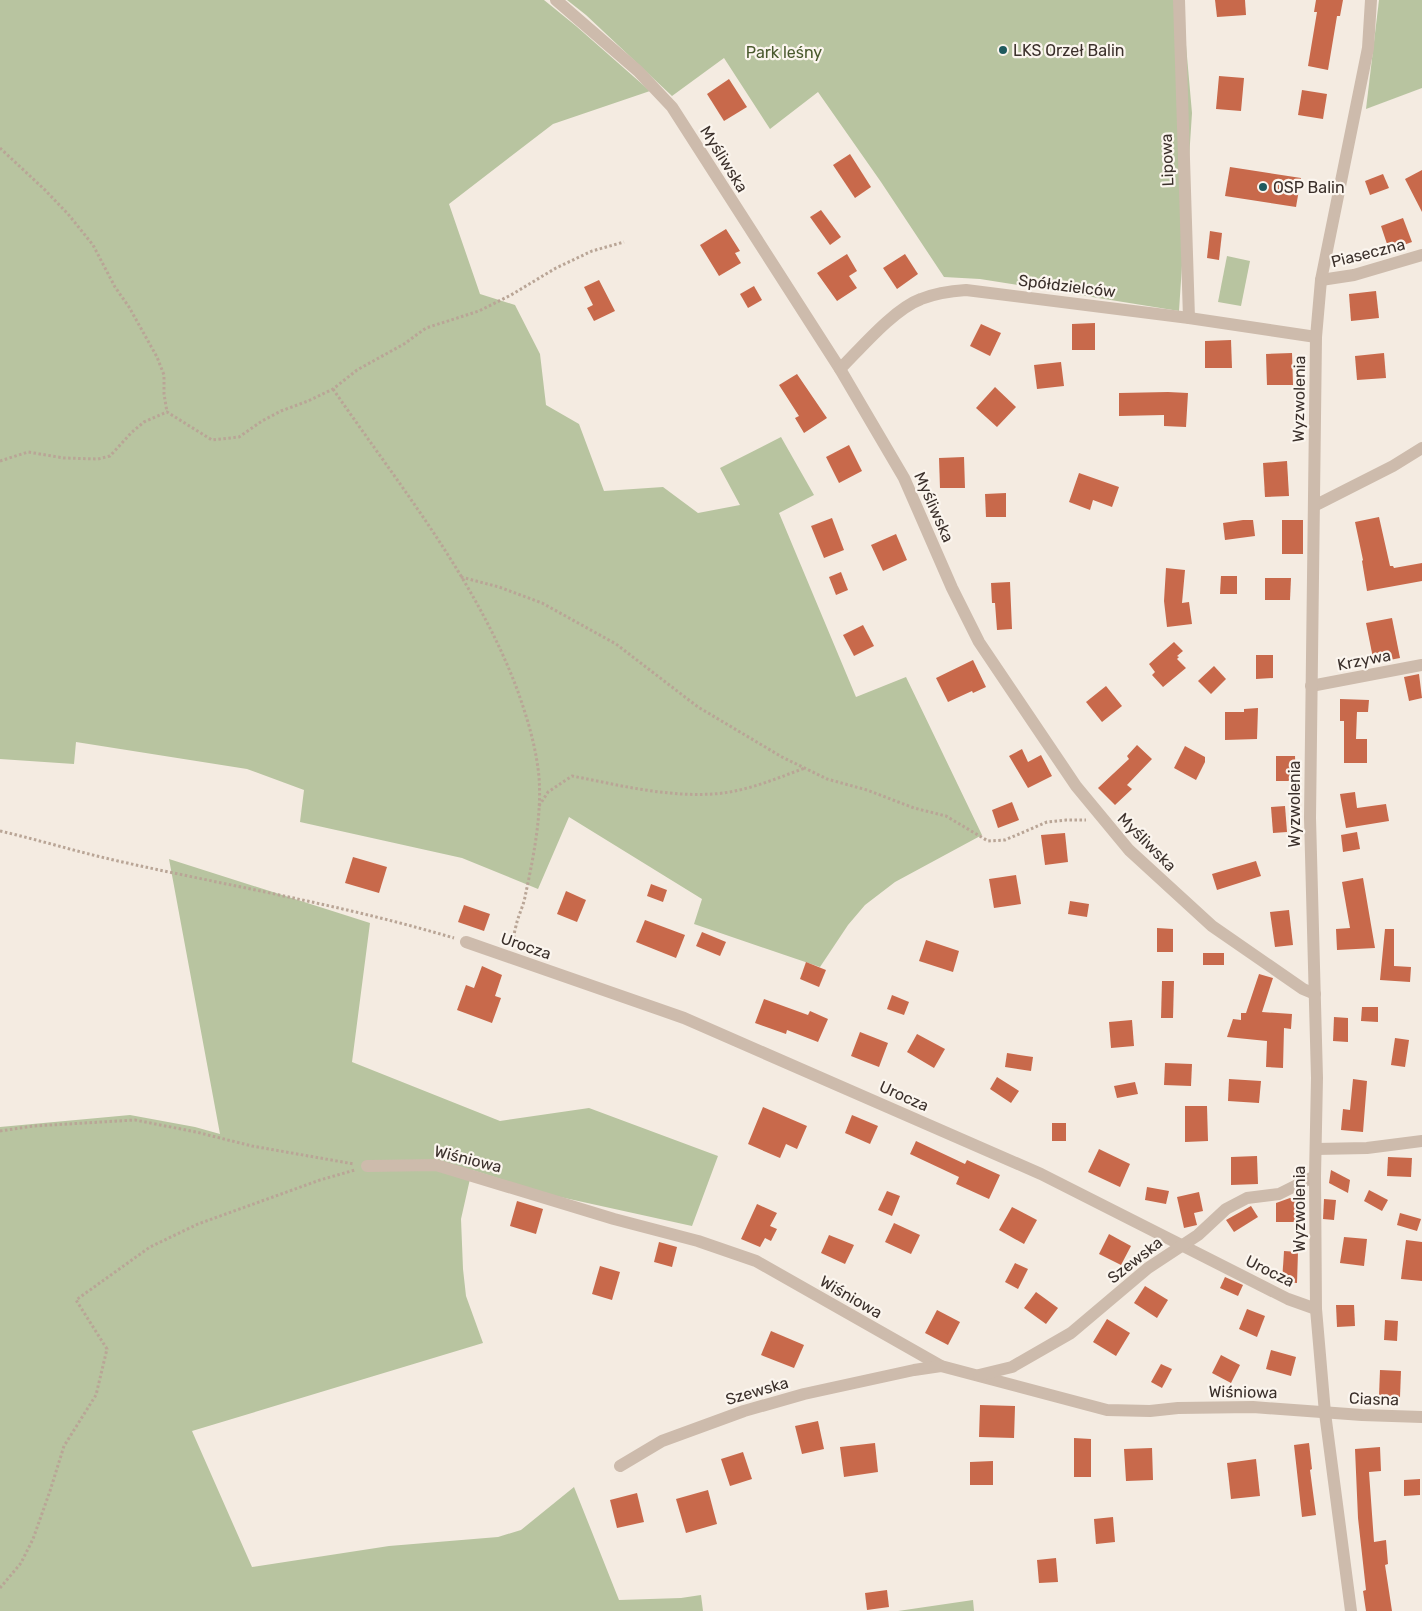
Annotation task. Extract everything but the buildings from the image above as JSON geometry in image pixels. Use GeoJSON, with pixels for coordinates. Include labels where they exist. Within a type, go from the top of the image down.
{"type":"FeatureCollection","features":[{"type":"Feature","properties":{"kind":"street","name":"Myśliwska"},"geometry":{"type":"LineString","coordinates":[[556,0],[638,71],[672,107],[720,185],[840,369],[904,478],[978,642],[1076,786],[1129,850],[1212,926],[1303,989],[1316,994]]}},
{"type":"Feature","properties":{"kind":"street","name":"Lipowa"},"geometry":{"type":"LineString","coordinates":[[1179,0],[1189,318]]}},
{"type":"Feature","properties":{"kind":"street","name":"Wyzwolenia"},"geometry":{"type":"LineString","coordinates":[[1350,1611],[1325,1413],[1316,1309],[1315,1176],[1317,1078],[1310,818],[1311,686],[1316,337],[1321,280],[1368,48],[1371,0]]}},
{"type":"Feature","properties":{"kind":"street","name":"Piaseczna"},"geometry":{"type":"LineString","coordinates":[[1321,280],[1354,275],[1422,255]]}},
{"type":"Feature","properties":{"kind":"street","name":"Spółdzielców"},"geometry":{"type":"LineString","coordinates":[[840,369],[901,310],[920,299],[942,292],[966,290],[1189,318],[1316,337]]}},
{"type":"Feature","properties":{"kind":"street"},"geometry":{"type":"LineString","coordinates":[[1314,506],[1422,448]]}},
{"type":"Feature","properties":{"kind":"street","name":"Krzywa"},"geometry":{"type":"LineString","coordinates":[[1311,686],[1422,665]]}},
{"type":"Feature","properties":{"kind":"street","name":"Urocza"},"geometry":{"type":"LineString","coordinates":[[466,942],[684,1018],[1042,1174],[1288,1298],[1316,1309]]}},
{"type":"Feature","properties":{"kind":"street"},"geometry":{"type":"LineString","coordinates":[[1316,1149],[1367,1148],[1422,1141]]}},
{"type":"Feature","properties":{"kind":"street","name":"Wiśniowa"},"geometry":{"type":"LineString","coordinates":[[367,1166],[436,1165],[614,1219],[698,1241],[756,1261],[941,1366],[1107,1410],[1253,1408],[1325,1413]]}},
{"type":"Feature","properties":{"kind":"street","name":"Szewska"},"geometry":{"type":"LineString","coordinates":[[975,1375],[1012,1367],[1071,1333],[1148,1268],[1198,1235],[1226,1209],[1247,1198],[1279,1194],[1315,1176]]}},
{"type":"Feature","properties":{"kind":"street","name":"Szewska"},"geometry":{"type":"LineString","coordinates":[[620,1466],[662,1441],[744,1411],[804,1394],[941,1366]]}},
{"type":"Feature","properties":{"kind":"street","name":"Ciasna"},"geometry":{"type":"LineString","coordinates":[[1325,1413],[1422,1416]]}},
{"type":"Feature","properties":{"kind":"path"},"geometry":{"type":"LineString","coordinates":[[0,148],[45,190],[93,245],[115,287],[129,307],[157,357],[164,375],[164,394],[167,412],[212,440],[239,437],[281,411],[333,389],[357,370],[404,344],[426,328],[479,311],[592,251],[624,242]]}},
{"type":"Feature","properties":{"kind":"path"},"geometry":{"type":"LineString","coordinates":[[333,389],[434,534],[461,577],[487,622],[510,670],[531,726],[539,777],[539,807],[525,899],[516,926],[511,958]]}},
{"type":"Feature","properties":{"kind":"path"},"geometry":{"type":"LineString","coordinates":[[0,461],[28,452],[64,458],[98,459],[110,456],[144,422],[167,412]]}},
{"type":"Feature","properties":{"kind":"path"},"geometry":{"type":"LineString","coordinates":[[461,577],[542,603],[599,634],[616,644],[698,707],[782,757],[826,779],[867,790],[914,808],[946,816],[988,841],[1005,840],[1047,822],[1104,820]]}},
{"type":"Feature","properties":{"kind":"path"},"geometry":{"type":"LineString","coordinates":[[539,807],[548,792],[572,776],[674,794],[714,794],[755,786],[805,768]]}},
{"type":"Feature","properties":{"kind":"path"},"geometry":{"type":"LineString","coordinates":[[0,831],[117,860],[346,909],[466,942]]}},
{"type":"Feature","properties":{"kind":"path"},"geometry":{"type":"LineString","coordinates":[[0,1131],[34,1126],[134,1120],[196,1132],[252,1146],[367,1166]]}},
{"type":"Feature","properties":{"kind":"path"},"geometry":{"type":"LineString","coordinates":[[0,1588],[21,1563],[33,1540],[64,1446],[96,1395],[101,1377],[106,1349],[76,1300],[150,1247],[198,1224],[320,1180],[367,1166]]}},
{"type":"Feature","properties":{"kind":"green space"},"geometry":{"type":"Polygon","coordinates":[[[0,0],[544,0],[576,26],[650,91],[553,124],[449,204],[480,294],[515,305],[540,354],[546,405],[579,424],[604,491],[663,487],[698,513],[740,505],[720,468],[781,437],[814,495],[779,513],[856,697],[906,677],[982,835],[895,882],[865,905],[848,925],[820,967],[694,924],[702,899],[569,817],[538,889],[462,858],[300,822],[304,790],[247,769],[76,742],[74,764],[0,759],[0,0]]]}},
{"type":"Feature","properties":{"kind":"green space","name":"Park leśny"},"geometry":{"type":"Polygon","coordinates":[[[567,0],[1182,0],[1192,113],[1179,311],[980,279],[944,277],[818,92],[770,129],[724,58],[672,96],[586,15],[567,0]]]}},
{"type":"Feature","properties":{"kind":"green space"},"geometry":{"type":"Polygon","coordinates":[[[1379,0],[1422,0],[1422,88],[1366,109],[1379,0]]]}},
{"type":"Feature","properties":{"kind":"green space"},"geometry":{"type":"Polygon","coordinates":[[[1227,256],[1250,261],[1241,306],[1218,302],[1227,256]]]}},
{"type":"Feature","properties":{"kind":"green space"},"geometry":{"type":"Polygon","coordinates":[[[169,859],[370,923],[352,1062],[500,1121],[589,1108],[718,1156],[692,1226],[551,1195],[472,1170],[461,1219],[463,1269],[466,1296],[483,1343],[192,1431],[252,1567],[389,1546],[498,1537],[521,1530],[574,1487],[619,1600],[681,1598],[701,1595],[703,1611],[0,1611],[0,1127],[130,1115],[195,1127],[220,1134],[169,859]]]}},
{"type":"Feature","properties":{"kind":"green space"},"geometry":{"type":"Polygon","coordinates":[[[973,1600],[974,1611],[898,1611],[973,1600]]]}},
{"type":"Feature","properties":{"kind":"place","name":"LKS Orzeł Balin"},"geometry":{"type":"Point","coordinates":[1003,50]}},
{"type":"Feature","properties":{"kind":"place","name":"OSP Balin"},"geometry":{"type":"Point","coordinates":[1263,187]}}]}
